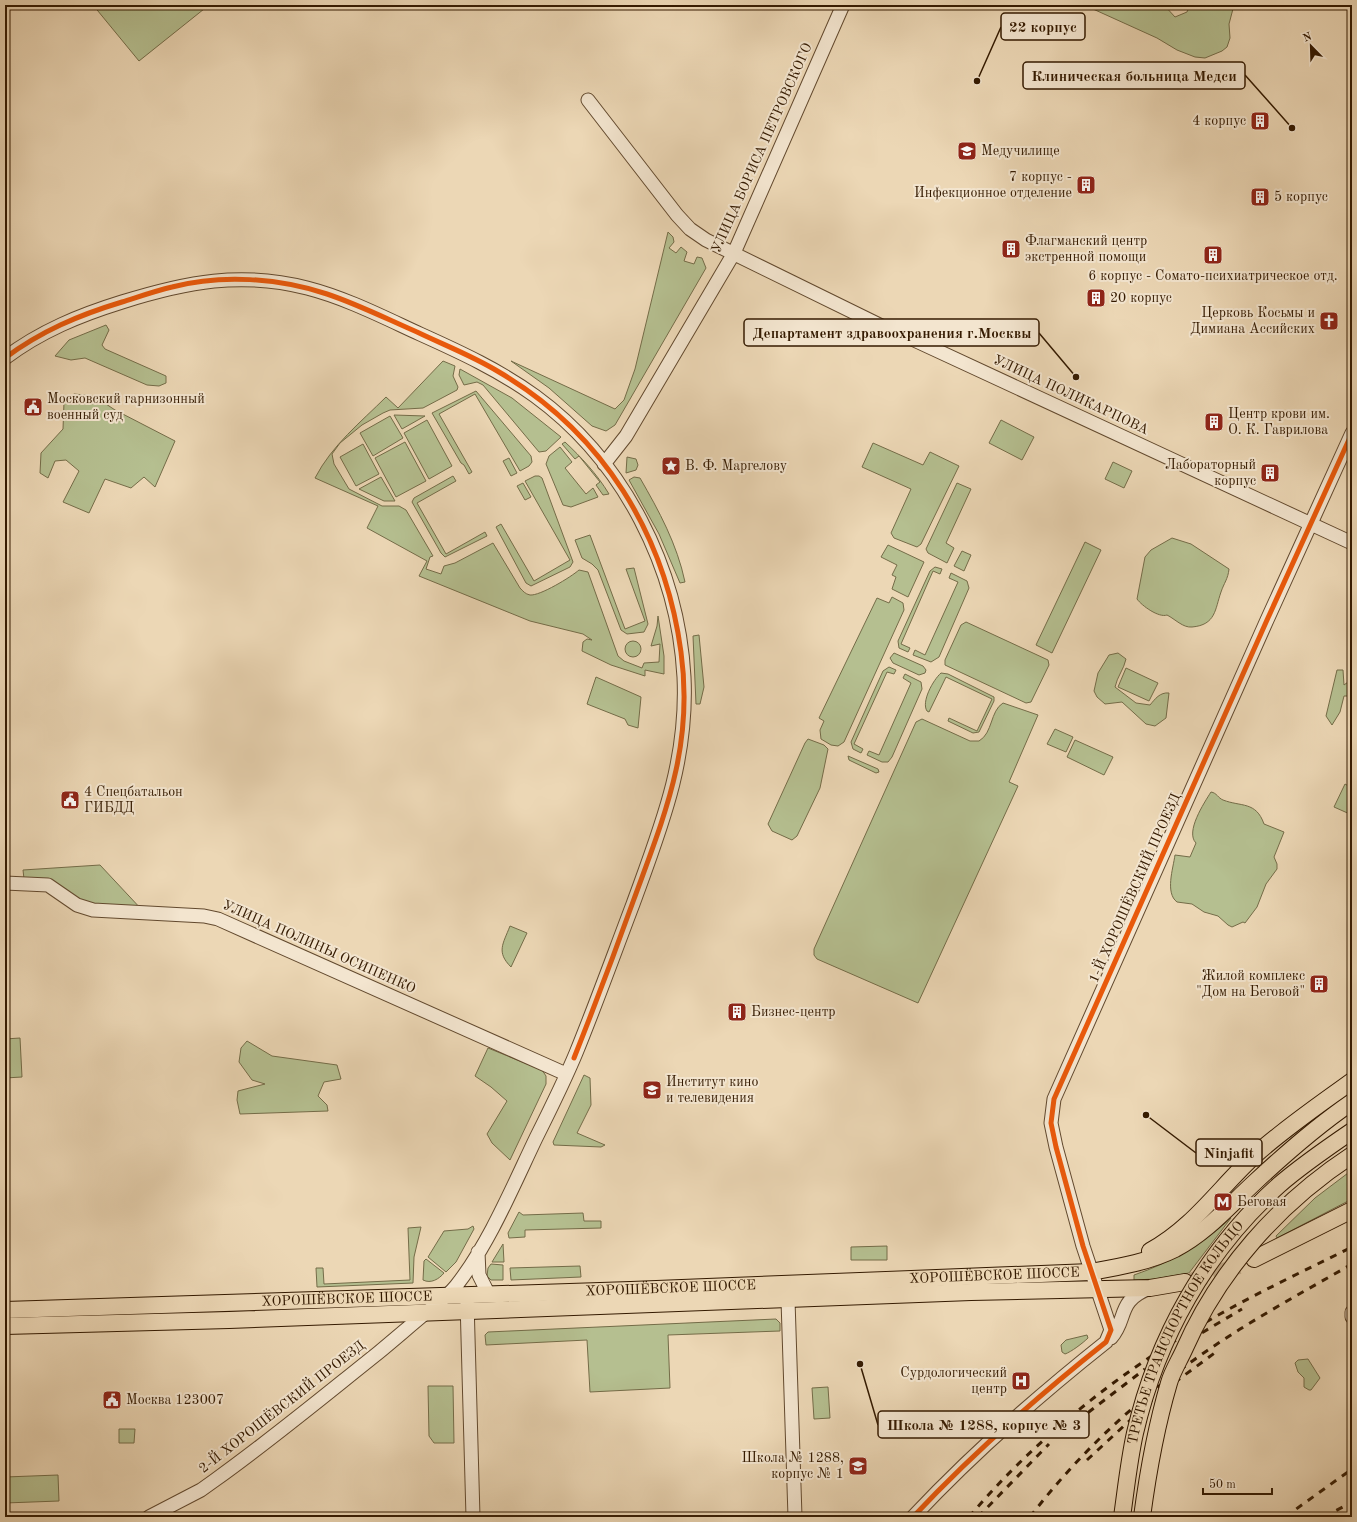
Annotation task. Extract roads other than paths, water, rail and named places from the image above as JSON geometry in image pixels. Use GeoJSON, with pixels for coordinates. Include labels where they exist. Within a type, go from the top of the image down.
{"type":"FeatureCollection","features":[{"type":"Feature","properties":{"kind":"main road"},"geometry":{"type":"LineString","coordinates":[[1090,1272],[1124,1263],[1168,1240],[1193,1219],[1261,1150],[1304,1115],[1352,1081]]}},
{"type":"Feature","properties":{"kind":"main road"},"geometry":{"type":"LineString","coordinates":[[1090,1272],[1153,1258],[1188,1242],[1215,1222],[1278,1160],[1352,1102]]}},
{"type":"Feature","properties":{"kind":"main road","name":"ТРЕТЬЕ ТРАНСПОРТНОЕ КОЛЬЦО"},"geometry":{"type":"LineString","coordinates":[[1122,1517],[1135,1434],[1150,1380],[1171,1328],[1191,1292],[1224,1244],[1264,1200],[1308,1162],[1352,1131]]}},
{"type":"Feature","properties":{"kind":"main road","name":"ТРЕТЬЕ ТРАНСПОРТНОЕ КОЛЬЦО"},"geometry":{"type":"LineString","coordinates":[[1142,1517],[1155,1437],[1169,1382],[1189,1337],[1205,1307],[1241,1255],[1267,1226],[1307,1188],[1352,1155]]}},
{"type":"Feature","properties":{"kind":"main road"},"geometry":{"type":"LineString","coordinates":[[1254,1259],[1352,1210]]}},
{"type":"Feature","properties":{"kind":"main road","name":"ХОРОШЁВСКОЕ ШОССЕ"},"geometry":{"type":"LineString","coordinates":[[5,1310],[488,1293],[631,1290],[1090,1272]]}},
{"type":"Feature","properties":{"kind":"main road"},"geometry":{"type":"LineString","coordinates":[[1096,1290],[1150,1288],[1185,1282]]}},
{"type":"Feature","properties":{"kind":"main road","name":"ХОРОШЁВСКОЕ ШОССЕ"},"geometry":{"type":"LineString","coordinates":[[5,1326],[465,1312],[971,1292],[1096,1290]]}},
{"type":"Feature","properties":{"kind":"street","name":"УЛИЦА БОРИСА ПЕТРОВСКОГО"},"geometry":{"type":"LineString","coordinates":[[604,464],[626,436],[734,253],[843,5]]}},
{"type":"Feature","properties":{"kind":"street","name":"УЛИЦА ПОЛИКАРПОВА"},"geometry":{"type":"LineString","coordinates":[[588,100],[677,215],[690,229],[706,240],[906,338],[910,338],[1310,524],[1352,542]]}},
{"type":"Feature","properties":{"kind":"street","name":"2-Й ХОРОШЁВСКИЙ ПРОЕЗД"},"geometry":{"type":"LineString","coordinates":[[5,358],[31,339],[62,323],[99,309],[173,286],[211,280],[268,281],[307,288],[348,302],[459,351],[498,371],[550,408],[604,464],[619,483],[636,511],[660,563],[671,596],[684,676],[684,722],[679,761],[668,808],[597,1001],[566,1074],[507,1199],[478,1252],[460,1280],[448,1295],[320,1400],[215,1480],[194,1494],[149,1517]]}},
{"type":"Feature","properties":{"kind":"street","name":"1-Й ХОРОШЁВСКИЙ ПРОЕЗД"},"geometry":{"type":"LineString","coordinates":[[1090,1272],[1051,1123],[1054,1099],[1352,433]]}},
{"type":"Feature","properties":{"kind":"street","name":"УЛИЦА ПОЛИНЫ ОСИПЕНКО"},"geometry":{"type":"LineString","coordinates":[[5,883],[48,885],[77,905],[93,910],[204,916],[218,919],[566,1074]]}},
{"type":"Feature","properties":{"kind":"street"},"geometry":{"type":"LineString","coordinates":[[478,1252],[479,1275],[488,1293]]}},
{"type":"Feature","properties":{"kind":"street","name":"ХОРОШЁВСКОЕ ШОССЕ"},"geometry":{"type":"LineString","coordinates":[[1090,1272],[1096,1290]]}},
{"type":"Feature","properties":{"kind":"street"},"geometry":{"type":"LineString","coordinates":[[913,1517],[993,1437],[1026,1407],[1106,1342],[1114,1334],[1128,1302],[1141,1292],[1150,1288]]}},
{"type":"Feature","properties":{"kind":"street"},"geometry":{"type":"LineString","coordinates":[[1096,1290],[1111,1330],[1111,1334],[1106,1342]]}},
{"type":"Feature","properties":{"kind":"street"},"geometry":{"type":"LineString","coordinates":[[467,1294],[465,1312],[473,1517]]}},
{"type":"Feature","properties":{"kind":"street"},"geometry":{"type":"LineString","coordinates":[[448,1295],[452,1305],[465,1312]]}},
{"type":"Feature","properties":{"kind":"street"},"geometry":{"type":"LineString","coordinates":[[788,1300],[796,1517]]}},
{"type":"Feature","properties":{"kind":"street"},"geometry":{"type":"LineString","coordinates":[[75,1308],[70,1310],[67,1316],[70,1322],[76,1324]]}},
{"type":"Feature","properties":{"kind":"street"},"geometry":{"type":"LineString","coordinates":[[34,1325],[45,1320],[49,1313],[49,1309]]}},
{"type":"Feature","properties":{"kind":"street"},"geometry":{"type":"LineString","coordinates":[[1352,1312],[1352,1317]]}},
{"type":"Feature","properties":{"kind":"tunnel"},"geometry":{"type":"LineString","coordinates":[[1190,1281],[1239,1266]]}},
{"type":"Feature","properties":{"kind":"railway"},"geometry":{"type":"LineString","coordinates":[[969,1517],[1020,1462],[1048,1436],[1077,1411],[1138,1365],[1169,1344],[1238,1304],[1352,1247]]}},
{"type":"Feature","properties":{"kind":"railway"},"geometry":{"type":"LineString","coordinates":[[1030,1517],[1047,1495],[1085,1453],[1147,1396],[1210,1348],[1352,1264]]}},
{"type":"Feature","properties":{"kind":"railway"},"geometry":{"type":"LineString","coordinates":[[1178,1347],[1242,1309]]}},
{"type":"Feature","properties":{"kind":"railway"},"geometry":{"type":"LineString","coordinates":[[1163,1391],[1216,1352]]}},
{"type":"Feature","properties":{"kind":"railway"},"geometry":{"type":"LineString","coordinates":[[1077,1421],[1145,1369]]}},
{"type":"Feature","properties":{"kind":"railway"},"geometry":{"type":"LineString","coordinates":[[1087,1460],[1152,1400]]}},
{"type":"Feature","properties":{"kind":"railway"},"geometry":{"type":"LineString","coordinates":[[978,1517],[1049,1444]]}},
{"type":"Feature","properties":{"kind":"railway"},"geometry":{"type":"LineString","coordinates":[[1285,1517],[1352,1469]]}},
{"type":"Feature","properties":{"kind":"railway"},"geometry":{"type":"LineString","coordinates":[[1324,1517],[1352,1502]]}},
{"type":"Feature","properties":{"kind":"railway"},"geometry":{"type":"LineString","coordinates":[[1346,1517],[1352,1513]]}},
{"type":"Feature","properties":{"kind":"place","name":"22 корпус"},"geometry":{"type":"Point","coordinates":[977,81]}},
{"type":"Feature","properties":{"kind":"place","name":"4 корпус"},"geometry":{"type":"Point","coordinates":[1260,121]}},
{"type":"Feature","properties":{"kind":"place","name":"Клиническая больница Медси"},"geometry":{"type":"Point","coordinates":[1292,128]}},
{"type":"Feature","properties":{"kind":"place","name":"Медучилище"},"geometry":{"type":"Point","coordinates":[967,151]}},
{"type":"Feature","properties":{"kind":"place","name":"7 корпус - Инфекционное отделение"},"geometry":{"type":"Point","coordinates":[1086,185]}},
{"type":"Feature","properties":{"kind":"place","name":"5 корпус"},"geometry":{"type":"Point","coordinates":[1260,197]}},
{"type":"Feature","properties":{"kind":"place","name":"Флагманский центр экстренной помощи"},"geometry":{"type":"Point","coordinates":[1011,249]}},
{"type":"Feature","properties":{"kind":"place","name":"6 корпус - Сомато-психиатрическое отд."},"geometry":{"type":"Point","coordinates":[1213,255]}},
{"type":"Feature","properties":{"kind":"place","name":"20 корпус"},"geometry":{"type":"Point","coordinates":[1096,298]}},
{"type":"Feature","properties":{"kind":"place","name":"Церковь Косьмы и Димиана Ассийских"},"geometry":{"type":"Point","coordinates":[1329,321]}},
{"type":"Feature","properties":{"kind":"place","name":"Департамент здравоохранения г.Москвы"},"geometry":{"type":"Point","coordinates":[1076,377]}},
{"type":"Feature","properties":{"kind":"place","name":"Московский гарнизонный военный суд"},"geometry":{"type":"Point","coordinates":[33,407]}},
{"type":"Feature","properties":{"kind":"place","name":"Центр крови им. О. К. Гаврилова"},"geometry":{"type":"Point","coordinates":[1214,422]}},
{"type":"Feature","properties":{"kind":"place","name":"В. Ф. Маргелову"},"geometry":{"type":"Point","coordinates":[671,466]}},
{"type":"Feature","properties":{"kind":"place","name":"Лабораторный корпус"},"geometry":{"type":"Point","coordinates":[1270,473]}},
{"type":"Feature","properties":{"kind":"place","name":"4 Спецбатальон ГИБДД"},"geometry":{"type":"Point","coordinates":[70,800]}},
{"type":"Feature","properties":{"kind":"place","name":"Жилой комплекс \"Дом на Беговой\""},"geometry":{"type":"Point","coordinates":[1319,984]}},
{"type":"Feature","properties":{"kind":"place","name":"Бизнес-центр"},"geometry":{"type":"Point","coordinates":[737,1012]}},
{"type":"Feature","properties":{"kind":"place","name":"Институт кино и телевидения"},"geometry":{"type":"Point","coordinates":[652,1090]}},
{"type":"Feature","properties":{"kind":"place","name":"Ninjafit"},"geometry":{"type":"Point","coordinates":[1146,1115]}},
{"type":"Feature","properties":{"kind":"place","name":"Беговая"},"geometry":{"type":"Point","coordinates":[1223,1202]}},
{"type":"Feature","properties":{"kind":"place","name":"Школа № 1288, корпус № 3"},"geometry":{"type":"Point","coordinates":[860,1364]}},
{"type":"Feature","properties":{"kind":"place","name":"Сурдологический центр"},"geometry":{"type":"Point","coordinates":[1021,1381]}},
{"type":"Feature","properties":{"kind":"place","name":"Москва 123007"},"geometry":{"type":"Point","coordinates":[112,1400]}},
{"type":"Feature","properties":{"kind":"place","name":"Школа № 1288, корпус № 1"},"geometry":{"type":"Point","coordinates":[858,1466]}}]}
